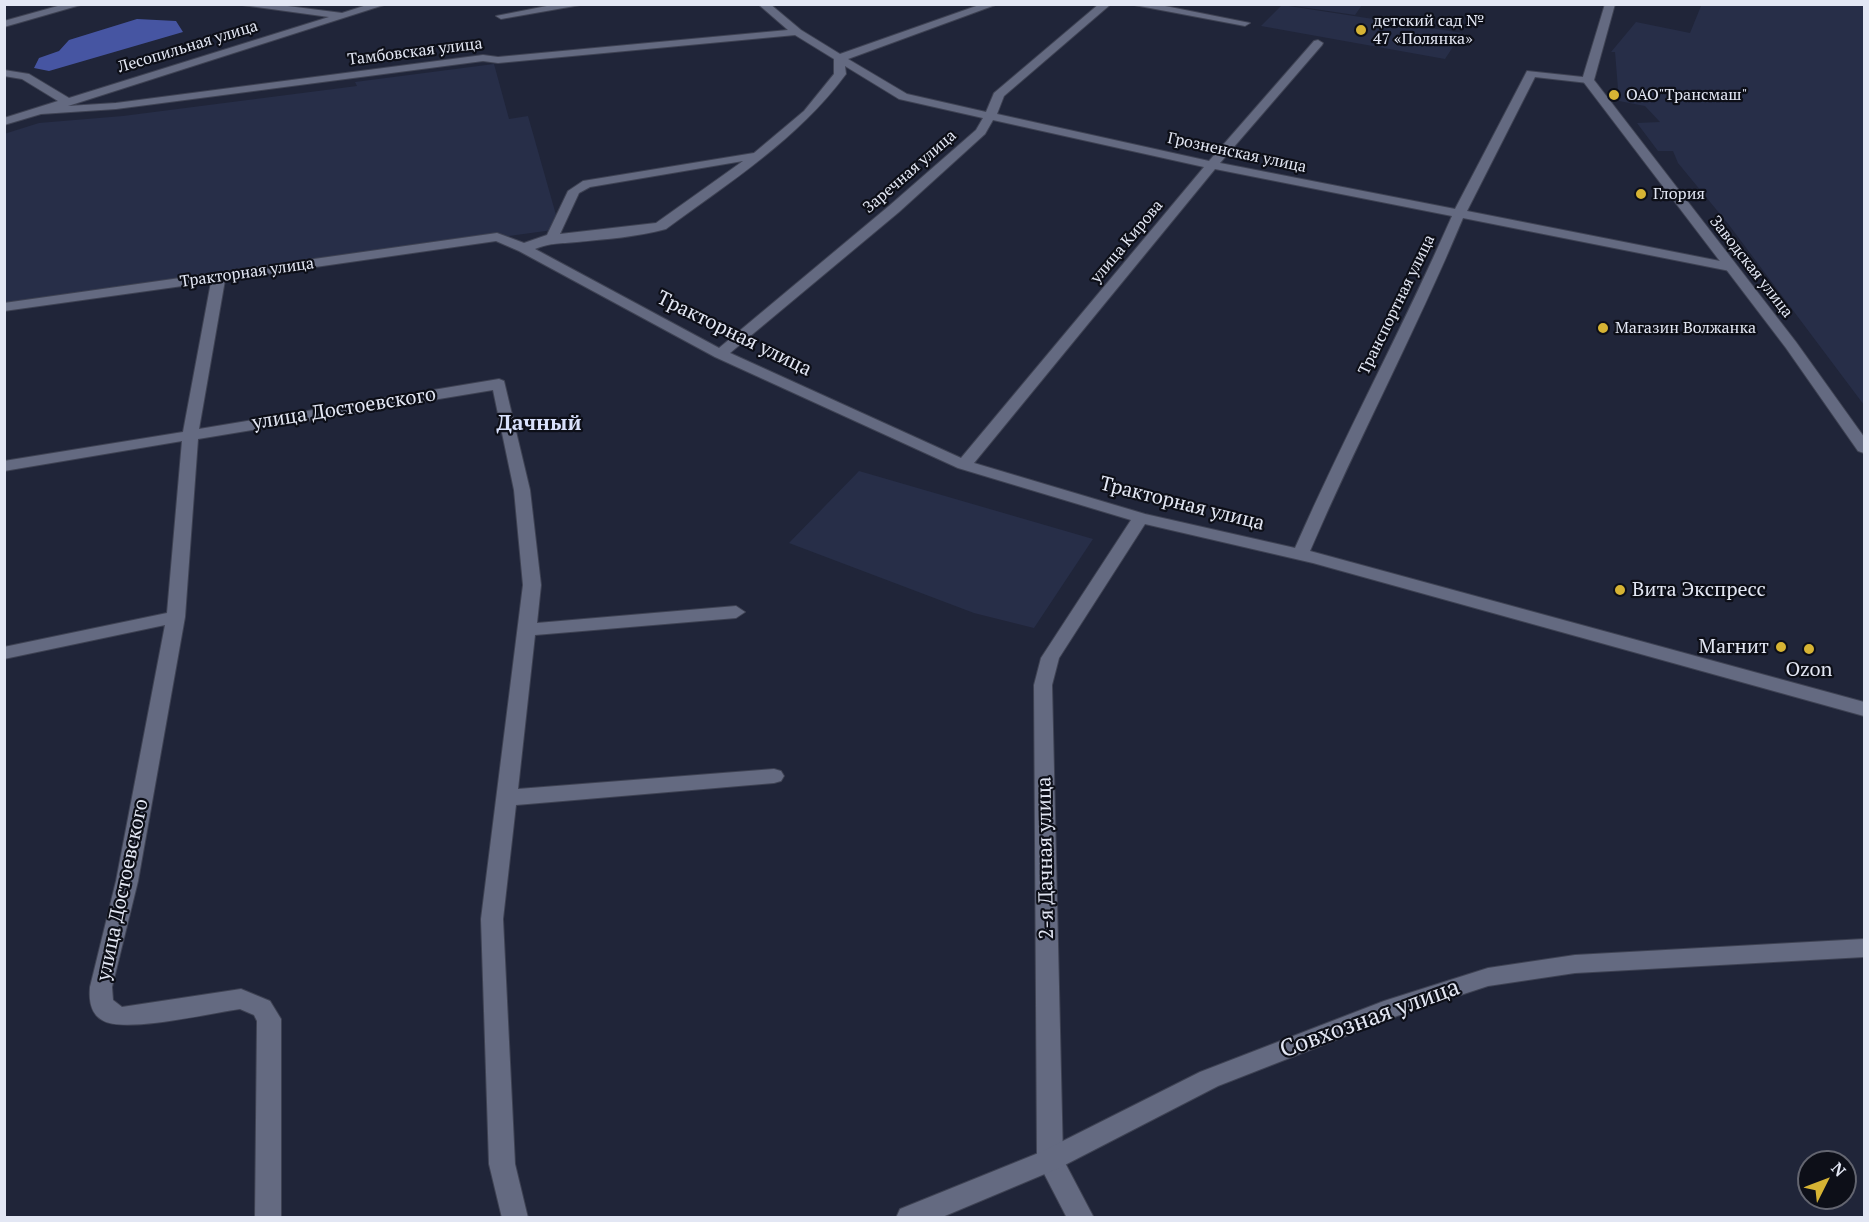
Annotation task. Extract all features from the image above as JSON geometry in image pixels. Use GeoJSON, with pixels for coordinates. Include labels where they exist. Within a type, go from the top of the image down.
{"type":"FeatureCollection","features":[{"type":"Feature","properties":{"kind":"street"},"geometry":{"type":"LineString","coordinates":[[4,24],[79,4]]}},
{"type":"Feature","properties":{"kind":"street"},"geometry":{"type":"LineString","coordinates":[[240,4],[346,16]]}},
{"type":"Feature","properties":{"kind":"street","name":"Лесопильная улица"},"geometry":{"type":"LineString","coordinates":[[4,122],[382,4]]}},
{"type":"Feature","properties":{"kind":"street"},"geometry":{"type":"LineString","coordinates":[[501,16],[581,4]]}},
{"type":"Feature","properties":{"kind":"street","name":"Грозненская улица"},"geometry":{"type":"LineString","coordinates":[[763,4],[797,32],[903,97],[1458,216],[1730,267]]}},
{"type":"Feature","properties":{"kind":"street"},"geometry":{"type":"LineString","coordinates":[[524,248],[552,238],[589,237],[660,226],[774,144],[825,93],[840,74],[838,58],[993,4]]}},
{"type":"Feature","properties":{"kind":"street","name":"Заречная улица"},"geometry":{"type":"LineString","coordinates":[[720,354],[894,209],[981,132],[998,95],[1106,4]]}},
{"type":"Feature","properties":{"kind":"street"},"geometry":{"type":"LineString","coordinates":[[1134,4],[1245,23]]}},
{"type":"Feature","properties":{"kind":"street"},"geometry":{"type":"LineString","coordinates":[[1588,80],[1610,4]]}},
{"type":"Feature","properties":{"kind":"street","name":"Тамбовская улица"},"geometry":{"type":"LineString","coordinates":[[38,111],[98,107],[483,58],[498,60],[797,32]]}},
{"type":"Feature","properties":{"kind":"street","name":"улица Кирова"},"geometry":{"type":"LineString","coordinates":[[964,465],[1212,165],[1318,43]]}},
{"type":"Feature","properties":{"kind":"street"},"geometry":{"type":"LineString","coordinates":[[4,73],[25,76],[71,100],[98,107]]}},
{"type":"Feature","properties":{"kind":"street","name":"Транспортная улица"},"geometry":{"type":"LineString","coordinates":[[1300,555],[1344,454],[1432,277],[1458,216],[1531,73],[1588,80]]}},
{"type":"Feature","properties":{"kind":"street","name":"Заводская улица"},"geometry":{"type":"LineString","coordinates":[[1588,80],[1791,345],[1864,448]]}},
{"type":"Feature","properties":{"kind":"street"},"geometry":{"type":"LineString","coordinates":[[552,238],[574,191],[587,184],[756,155]]}},
{"type":"Feature","properties":{"kind":"street","name":"Тракторная улица"},"geometry":{"type":"LineString","coordinates":[[4,307],[497,237],[524,248],[720,354],[964,465],[1140,518],[1300,555],[1864,709]]}},
{"type":"Feature","properties":{"kind":"street","name":"улица Достоевского"},"geometry":{"type":"LineString","coordinates":[[219,277],[190,434],[176,617],[127,881],[101,987],[101,1003],[109,1013],[122,1017],[242,999],[262,1008],[269,1018],[268,1218]]}},
{"type":"Feature","properties":{"kind":"street","name":"улица Достоевского"},"geometry":{"type":"LineString","coordinates":[[4,466],[499,384],[523,502],[532,585],[526,630]]}},
{"type":"Feature","properties":{"kind":"street","name":"2-я Дачная улица"},"geometry":{"type":"LineString","coordinates":[[1081,1218],[1050,1160],[1043,686],[1050,658],[1140,518]]}},
{"type":"Feature","properties":{"kind":"street"},"geometry":{"type":"LineString","coordinates":[[515,1218],[502,1164],[492,919],[526,630],[736,612]]}},
{"type":"Feature","properties":{"kind":"street"},"geometry":{"type":"LineString","coordinates":[[4,653],[176,617]]}},
{"type":"Feature","properties":{"kind":"street"},"geometry":{"type":"LineString","coordinates":[[506,798],[774,776]]}},
{"type":"Feature","properties":{"kind":"street","name":"Совхозная улица"},"geometry":{"type":"LineString","coordinates":[[909,1218],[1050,1160],[1209,1079],[1392,1008],[1488,977],[1575,964],[1864,948]]}},
{"type":"Feature","properties":{"kind":"shaded area"},"geometry":{"type":"Polygon","coordinates":[[[1362,4],[1355,15],[1288,5],[1362,4]]]}},
{"type":"Feature","properties":{"kind":"shaded area","name":"детский сад № 47 «Полянка»"},"geometry":{"type":"Polygon","coordinates":[[[1282,5],[1462,33],[1445,59],[1261,26],[1282,5]]]}},
{"type":"Feature","properties":{"kind":"shaded area"},"geometry":{"type":"Polygon","coordinates":[[[1695,5],[1864,5],[1864,405],[1729,225],[1678,163],[1673,151],[1658,151],[1637,123],[1660,122],[1645,106],[1619,101],[1615,52],[1611,52],[1636,22],[1690,33],[1701,6],[1695,5]]]}},
{"type":"Feature","properties":{"kind":"shaded area"},"geometry":{"type":"Polygon","coordinates":[[[494,64],[509,119],[528,116],[560,229],[5,305],[4,134],[39,123],[123,116],[357,86],[355,82],[494,64]]]}},
{"type":"Feature","properties":{"kind":"shaded area"},"geometry":{"type":"Polygon","coordinates":[[[859,471],[1093,539],[1034,628],[974,613],[789,543],[859,471]]]}},
{"type":"Feature","properties":{"kind":"water"},"geometry":{"type":"Polygon","coordinates":[[[137,19],[176,21],[183,32],[49,71],[34,68],[39,58],[59,51],[69,40],[137,19]]]}},
{"type":"Feature","properties":{"kind":"place","name":"детский сад № 47 «Полянка»"},"geometry":{"type":"Point","coordinates":[1361,30]}},
{"type":"Feature","properties":{"kind":"place","name":"ОАО\"Трансмаш\""},"geometry":{"type":"Point","coordinates":[1614,95]}},
{"type":"Feature","properties":{"kind":"place","name":"Глория"},"geometry":{"type":"Point","coordinates":[1641,194]}},
{"type":"Feature","properties":{"kind":"place","name":"Магазин Волжанка"},"geometry":{"type":"Point","coordinates":[1603,328]}},
{"type":"Feature","properties":{"kind":"place","name":"Вита Экспресс"},"geometry":{"type":"Point","coordinates":[1620,590]}},
{"type":"Feature","properties":{"kind":"place","name":"Магнит"},"geometry":{"type":"Point","coordinates":[1781,647]}},
{"type":"Feature","properties":{"kind":"place","name":"Ozon"},"geometry":{"type":"Point","coordinates":[1809,649]}},
{"type":"Feature","properties":{"kind":"district","name":"Дачный"},"geometry":{"type":"Point","coordinates":[539,424]}}]}
